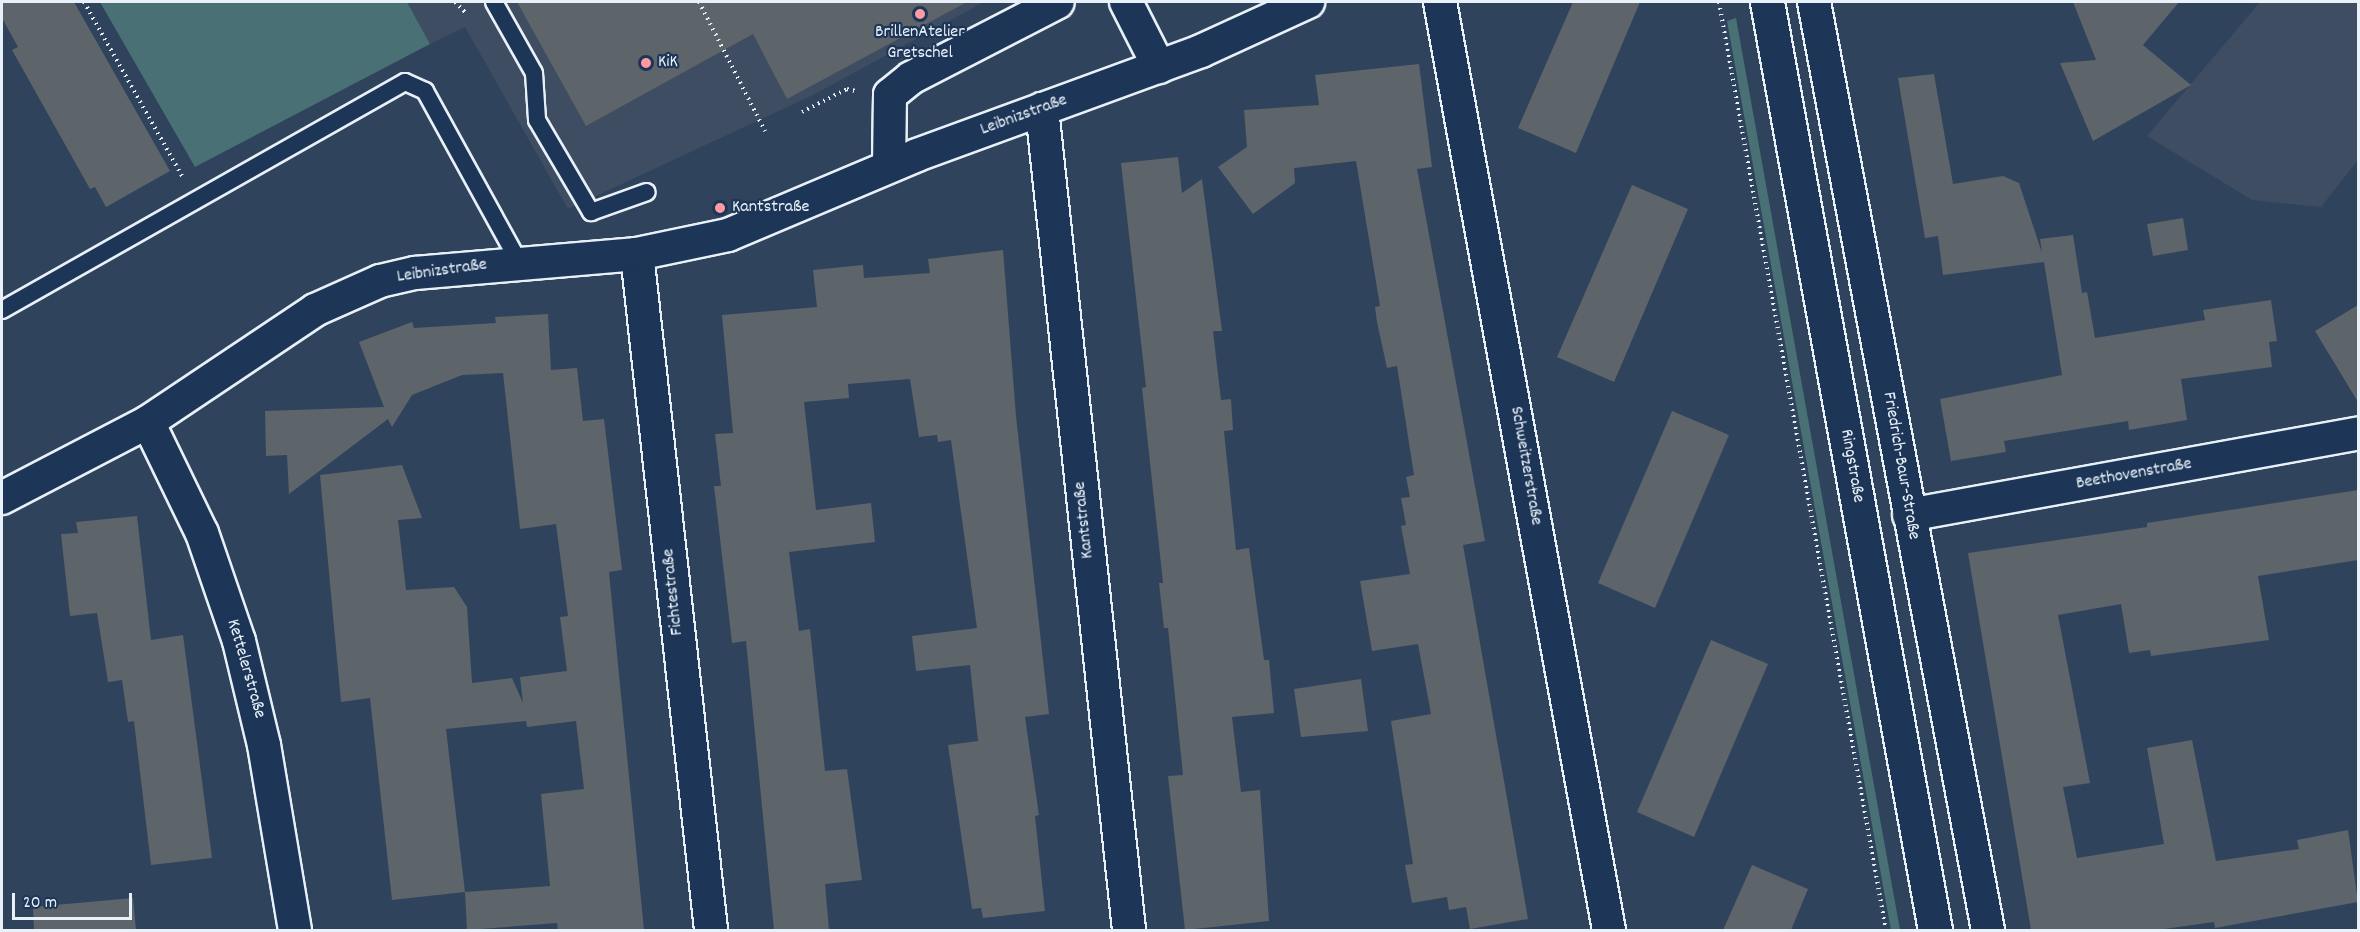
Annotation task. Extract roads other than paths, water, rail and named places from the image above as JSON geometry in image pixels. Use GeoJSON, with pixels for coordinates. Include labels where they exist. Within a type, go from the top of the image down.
{"type":"FeatureCollection","features":[{"type":"Feature","properties":{"kind":"main road","name":"Ringstraße"},"geometry":{"type":"LineString","coordinates":[[1767,3],[1935,930]]}},
{"type":"Feature","properties":{"kind":"street"},"geometry":{"type":"LineString","coordinates":[[889,166],[890,95],[911,78],[1058,2]]}},
{"type":"Feature","properties":{"kind":"street"},"geometry":{"type":"LineString","coordinates":[[1126,2],[1159,67]]}},
{"type":"Feature","properties":{"kind":"street","name":"Leibnizstraße"},"geometry":{"type":"LineString","coordinates":[[2,498],[148,423],[282,329],[344,296],[380,281],[415,273],[519,262],[637,254],[681,248],[765,222],[889,166],[1159,67],[1308,2]]}},
{"type":"Feature","properties":{"kind":"street","name":"Schweitzerstraße"},"geometry":{"type":"LineString","coordinates":[[1440,2],[1609,930]]}},
{"type":"Feature","properties":{"kind":"street","name":"Friedrich-Baur-Straße"},"geometry":{"type":"LineString","coordinates":[[1814,2],[1988,930]]}},
{"type":"Feature","properties":{"kind":"street","name":"Kantstraße"},"geometry":{"type":"LineString","coordinates":[[1042,109],[1129,930]]}},
{"type":"Feature","properties":{"kind":"street","name":"Fichtestraße"},"geometry":{"type":"LineString","coordinates":[[637,254],[711,930]]}},
{"type":"Feature","properties":{"kind":"street","name":"Kettelerstraße"},"geometry":{"type":"LineString","coordinates":[[148,423],[202,533],[239,641],[260,723],[295,930]]}},
{"type":"Feature","properties":{"kind":"street","name":"Beethovenstraße"},"geometry":{"type":"LineString","coordinates":[[1909,515],[2358,434]]}},
{"type":"Feature","properties":{"kind":"lane"},"geometry":{"type":"LineString","coordinates":[[494,2],[534,72],[537,120],[591,212],[647,192]]}},
{"type":"Feature","properties":{"kind":"lane"},"geometry":{"type":"LineString","coordinates":[[2,310],[405,82],[425,91],[519,262]]}},
{"type":"Feature","properties":{"kind":"place","name":"BrillenAtelier Gretschel"},"geometry":{"type":"Point","coordinates":[920,14]}},
{"type":"Feature","properties":{"kind":"place","name":"KiK"},"geometry":{"type":"Point","coordinates":[646,63]}},
{"type":"Feature","properties":{"kind":"place","name":"Kantstraße"},"geometry":{"type":"Point","coordinates":[720,208]}}]}
